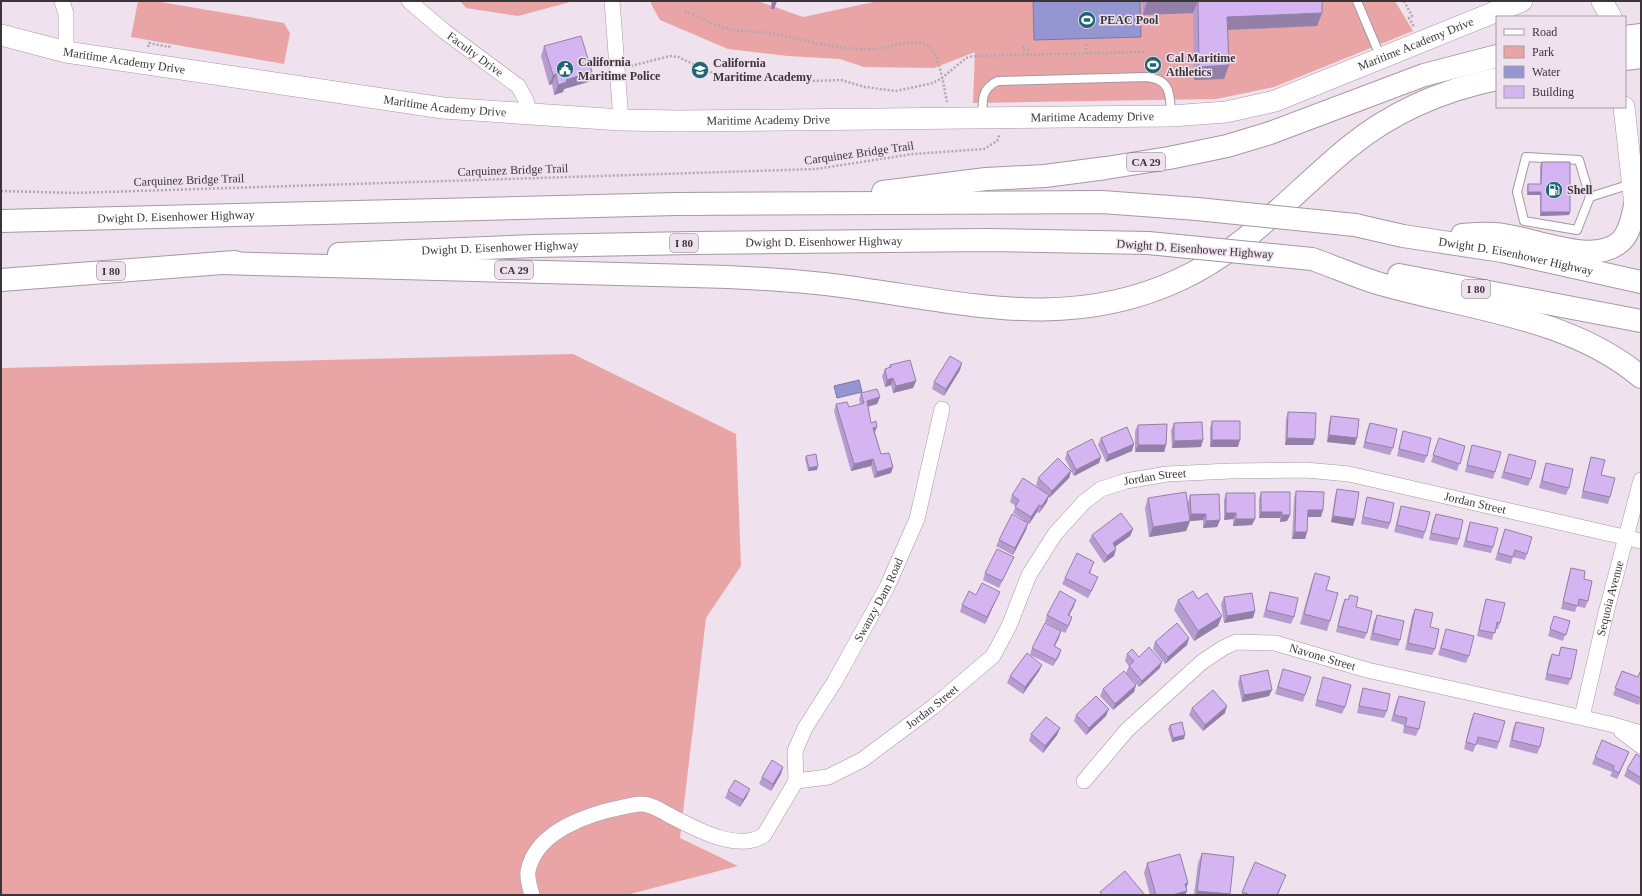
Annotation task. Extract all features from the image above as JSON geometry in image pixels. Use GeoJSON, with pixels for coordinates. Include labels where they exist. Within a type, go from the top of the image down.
{"type":"FeatureCollection","features":[{"type":"Feature","properties":{"kind":"main road"},"geometry":{"type":"LineString","coordinates":[[1626,37],[1641,35]]}},
{"type":"Feature","properties":{"kind":"main road","name":"CA 29"},"geometry":{"type":"LineString","coordinates":[[780,204],[986,179],[1045,176],[1170,158],[1227,146],[1270,133],[1424,75],[1496,56]]}},
{"type":"Feature","properties":{"kind":"main road"},"geometry":{"type":"LineString","coordinates":[[1626,59],[1641,57]]}},
{"type":"Feature","properties":{"kind":"main road","name":"CA 29"},"geometry":{"type":"LineString","coordinates":[[220,263],[630,273],[783,279],[1019,310],[1060,310],[1104,305],[1141,295],[1180,280],[1205,266],[1249,235],[1351,146],[1406,108],[1461,88],[1496,79]]}},
{"type":"Feature","properties":{"kind":"main road","name":"Dwight D. Eisenhower Highway"},"geometry":{"type":"LineString","coordinates":[[1,221],[676,204],[1102,202],[1197,209],[1355,225],[1403,236],[1510,253],[1641,282]]}},
{"type":"Feature","properties":{"kind":"main road"},"geometry":{"type":"LineString","coordinates":[[1403,236],[1496,234],[1583,251],[1600,252],[1616,245],[1625,237],[1639,211]]}},
{"type":"Feature","properties":{"kind":"main road","name":"Dwight D. Eisenhower Highway"},"geometry":{"type":"LineString","coordinates":[[1,280],[374,251],[534,246],[987,240],[1148,243],[1312,259],[1532,298],[1641,321]]}},
{"type":"Feature","properties":{"kind":"main road"},"geometry":{"type":"LineString","coordinates":[[1312,259],[1374,282],[1544,326],[1599,348],[1641,377]]}},
{"type":"Feature","properties":{"kind":"street"},"geometry":{"type":"LineString","coordinates":[[62,1],[66,14],[66,52]]}},
{"type":"Feature","properties":{"kind":"street","name":"Faculty Drive"},"geometry":{"type":"LineString","coordinates":[[409,1],[444,32],[518,86],[526,100],[529,114]]}},
{"type":"Feature","properties":{"kind":"street"},"geometry":{"type":"LineString","coordinates":[[612,1],[621,120]]}},
{"type":"Feature","properties":{"kind":"street"},"geometry":{"type":"LineString","coordinates":[[1602,1],[1610,16]]}},
{"type":"Feature","properties":{"kind":"street","name":"Maritime Academy Drive"},"geometry":{"type":"LineString","coordinates":[[1,35],[66,52],[443,108],[529,114],[621,120],[1171,116],[1226,112],[1269,103],[1422,42],[1508,4]]}},
{"type":"Feature","properties":{"kind":"street"},"geometry":{"type":"LineString","coordinates":[[1630,112],[1633,184],[1639,211]]}},
{"type":"Feature","properties":{"kind":"street","name":"Swanzy Dam Road"},"geometry":{"type":"LineString","coordinates":[[796,781],[795,751],[805,728],[835,681],[887,587],[917,519],[942,410]]}},
{"type":"Feature","properties":{"kind":"street","name":"Jordan Street"},"geometry":{"type":"LineString","coordinates":[[796,781],[828,777],[862,760],[966,680],[993,656],[1009,626],[1029,576],[1055,534],[1084,502],[1102,489],[1126,481],[1168,474],[1230,471],[1306,470],[1349,474],[1641,541]]}},
{"type":"Feature","properties":{"kind":"street","name":"Sequoia Avenue"},"geometry":{"type":"LineString","coordinates":[[1582,717],[1606,613],[1641,480]]}},
{"type":"Feature","properties":{"kind":"street","name":"Navone Street"},"geometry":{"type":"LineString","coordinates":[[1084,781],[1127,730],[1202,662],[1223,648],[1236,642],[1275,643],[1367,670],[1582,717],[1641,734]]}},
{"type":"Feature","properties":{"kind":"street","name":"Navone Street"},"geometry":{"type":"LineString","coordinates":[[1610,724],[1641,746]]}},
{"type":"Feature","properties":{"kind":"street"},"geometry":{"type":"LineString","coordinates":[[532,895],[528,882],[528,872],[531,862],[538,850],[551,837],[582,818],[610,809],[641,804],[653,806],[700,831],[741,843],[757,840],[764,835],[796,781]]}},
{"type":"Feature","properties":{"kind":"lane"},"geometry":{"type":"LineString","coordinates":[[1357,1],[1382,58]]}},
{"type":"Feature","properties":{"kind":"lane"},"geometry":{"type":"LineString","coordinates":[[991,117],[983,94],[987,88],[998,81],[1146,77],[1162,81],[1168,87],[1171,116]]}},
{"type":"Feature","properties":{"kind":"lane"},"geometry":{"type":"LineString","coordinates":[[1526,157],[1579,160],[1590,197],[1577,230],[1524,221],[1517,192],[1526,157]]}},
{"type":"Feature","properties":{"kind":"lane"},"geometry":{"type":"LineString","coordinates":[[1590,197],[1633,184]]}},
{"type":"Feature","properties":{"kind":"path"},"geometry":{"type":"LineString","coordinates":[[1404,1],[1412,16],[1409,18],[1422,42]]}},
{"type":"Feature","properties":{"kind":"path"},"geometry":{"type":"LineString","coordinates":[[685,11],[729,29],[775,34],[847,48],[874,49],[914,42],[922,44],[929,47],[942,78],[949,118]]}},
{"type":"Feature","properties":{"kind":"path"},"geometry":{"type":"LineString","coordinates":[[1086,44],[1086,54]]}},
{"type":"Feature","properties":{"kind":"path"},"geometry":{"type":"LineString","coordinates":[[1023,46],[1023,50],[1028,50],[1028,55]]}},
{"type":"Feature","properties":{"kind":"path"},"geometry":{"type":"LineString","coordinates":[[616,67],[632,66],[670,56],[678,56],[715,74],[755,82],[788,78],[816,81],[841,80],[865,87],[888,91],[921,87],[942,78],[969,57],[1144,52]]}},
{"type":"Feature","properties":{"kind":"path","name":"Carquinez Bridge Trail"},"geometry":{"type":"LineString","coordinates":[[1,191],[83,192],[816,169],[913,154],[984,149],[997,141],[1000,134],[991,117]]}},
{"type":"Feature","properties":{"kind":"green space"},"geometry":{"type":"Polygon","coordinates":[[[138,1],[155,1],[284,23],[290,33],[284,64],[131,37],[138,1]]]}},
{"type":"Feature","properties":{"kind":"green space"},"geometry":{"type":"Polygon","coordinates":[[[460,1],[574,1],[518,16],[466,8],[460,1]]]}},
{"type":"Feature","properties":{"kind":"green space","name":"Cal Maritime Athletics"},"geometry":{"type":"Polygon","coordinates":[[[651,1],[758,1],[803,17],[878,1],[1395,1],[1413,31],[1274,87],[1216,99],[973,103],[975,52],[934,68],[864,67],[840,59],[788,56],[728,49],[660,20],[651,4],[651,1]]]}},
{"type":"Feature","properties":{"kind":"green space"},"geometry":{"type":"Polygon","coordinates":[[[573,354],[736,434],[741,566],[706,618],[680,838],[738,866],[626,895],[1,895],[1,368],[573,354]]]}},
{"type":"Feature","properties":{"kind":"water","name":"PEAC Pool"},"geometry":{"type":"Polygon","coordinates":[[[1033,1],[1140,1],[1141,37],[1034,40],[1033,1]]]}},
{"type":"Feature","properties":{"kind":"water"},"geometry":{"type":"Polygon","coordinates":[[[859,380],[862,392],[837,398],[834,386],[859,380]]]}},
{"type":"Feature","properties":{"kind":"building"},"geometry":{"type":"Polygon","coordinates":[[[1198,1],[1322,1],[1322,13],[1227,17],[1229,65],[1199,67],[1198,1]]]}},
{"type":"Feature","properties":{"kind":"building"},"geometry":{"type":"Polygon","coordinates":[[[581,36],[592,72],[566,80],[567,82],[558,85],[556,74],[553,75],[544,46],[581,36]]]}},
{"type":"Feature","properties":{"kind":"building","name":"Shell"},"geometry":{"type":"Polygon","coordinates":[[[1542,162],[1570,162],[1570,212],[1541,212],[1541,192],[1528,192],[1528,184],[1541,184],[1542,162]]]}},
{"type":"Feature","properties":{"kind":"building"},"geometry":{"type":"Polygon","coordinates":[[[950,356],[962,363],[946,389],[934,382],[950,356]]]}},
{"type":"Feature","properties":{"kind":"building"},"geometry":{"type":"Polygon","coordinates":[[[910,360],[916,381],[896,386],[893,378],[887,380],[885,369],[891,367],[890,365],[910,360]]]}},
{"type":"Feature","properties":{"kind":"building"},"geometry":{"type":"Polygon","coordinates":[[[877,389],[880,397],[867,401],[871,423],[876,421],[877,427],[873,428],[881,454],[889,453],[893,467],[877,472],[873,459],[854,464],[836,404],[847,402],[849,407],[864,403],[861,393],[877,389]]]}},
{"type":"Feature","properties":{"kind":"building"},"geometry":{"type":"Polygon","coordinates":[[[1288,412],[1316,413],[1315,439],[1287,438],[1288,412]]]}},
{"type":"Feature","properties":{"kind":"building"},"geometry":{"type":"Polygon","coordinates":[[[1331,416],[1359,419],[1357,438],[1329,435],[1331,416]]]}},
{"type":"Feature","properties":{"kind":"building"},"geometry":{"type":"Polygon","coordinates":[[[1212,421],[1240,421],[1240,440],[1212,440],[1212,421]]]}},
{"type":"Feature","properties":{"kind":"building"},"geometry":{"type":"Polygon","coordinates":[[[1202,422],[1203,440],[1174,441],[1174,423],[1202,422]]]}},
{"type":"Feature","properties":{"kind":"building"},"geometry":{"type":"Polygon","coordinates":[[[1370,423],[1397,429],[1393,448],[1365,442],[1370,423]]]}},
{"type":"Feature","properties":{"kind":"building"},"geometry":{"type":"Polygon","coordinates":[[[1167,424],[1166,445],[1138,445],[1138,425],[1167,424]]]}},
{"type":"Feature","properties":{"kind":"building"},"geometry":{"type":"Polygon","coordinates":[[[1127,427],[1134,444],[1108,455],[1101,438],[1127,427]]]}},
{"type":"Feature","properties":{"kind":"building"},"geometry":{"type":"Polygon","coordinates":[[[1403,431],[1431,438],[1427,456],[1399,449],[1403,431]]]}},
{"type":"Feature","properties":{"kind":"building"},"geometry":{"type":"Polygon","coordinates":[[[1439,438],[1465,446],[1460,464],[1433,455],[1439,438]]]}},
{"type":"Feature","properties":{"kind":"building"},"geometry":{"type":"Polygon","coordinates":[[[1092,439],[1101,457],[1076,470],[1067,452],[1092,439]]]}},
{"type":"Feature","properties":{"kind":"building"},"geometry":{"type":"Polygon","coordinates":[[[1472,445],[1501,452],[1495,472],[1467,465],[1472,445]]]}},
{"type":"Feature","properties":{"kind":"building"},"geometry":{"type":"Polygon","coordinates":[[[816,454],[818,466],[809,468],[806,456],[816,454]]]}},
{"type":"Feature","properties":{"kind":"building"},"geometry":{"type":"Polygon","coordinates":[[[1509,454],[1536,461],[1531,479],[1504,472],[1509,454]]]}},
{"type":"Feature","properties":{"kind":"building"},"geometry":{"type":"Polygon","coordinates":[[[1591,457],[1605,460],[1601,475],[1615,478],[1610,497],[1583,491],[1591,457]]]}},
{"type":"Feature","properties":{"kind":"building"},"geometry":{"type":"Polygon","coordinates":[[[1058,458],[1071,471],[1052,491],[1038,478],[1058,458]]]}},
{"type":"Feature","properties":{"kind":"building"},"geometry":{"type":"Polygon","coordinates":[[[1546,463],[1573,469],[1569,488],[1542,481],[1546,463]]]}},
{"type":"Feature","properties":{"kind":"building"},"geometry":{"type":"Polygon","coordinates":[[[1023,478],[1049,495],[1042,506],[1039,505],[1031,517],[1015,507],[1019,500],[1012,495],[1023,478]]]}},
{"type":"Feature","properties":{"kind":"building"},"geometry":{"type":"Polygon","coordinates":[[[1337,489],[1359,492],[1355,519],[1333,516],[1337,489]]]}},
{"type":"Feature","properties":{"kind":"building"},"geometry":{"type":"Polygon","coordinates":[[[1296,491],[1324,492],[1323,510],[1308,510],[1307,532],[1295,532],[1296,491]]]}},
{"type":"Feature","properties":{"kind":"building"},"geometry":{"type":"Polygon","coordinates":[[[1186,492],[1190,521],[1153,527],[1148,498],[1186,492]]]}},
{"type":"Feature","properties":{"kind":"building"},"geometry":{"type":"Polygon","coordinates":[[[1261,492],[1290,492],[1290,515],[1282,515],[1282,512],[1261,512],[1261,492]]]}},
{"type":"Feature","properties":{"kind":"building"},"geometry":{"type":"Polygon","coordinates":[[[1226,493],[1255,493],[1255,519],[1236,519],[1236,513],[1226,513],[1226,493]]]}},
{"type":"Feature","properties":{"kind":"building"},"geometry":{"type":"Polygon","coordinates":[[[1219,494],[1220,520],[1206,521],[1206,514],[1191,514],[1190,495],[1219,494]]]}},
{"type":"Feature","properties":{"kind":"building"},"geometry":{"type":"Polygon","coordinates":[[[1367,497],[1394,503],[1390,523],[1363,517],[1367,497]]]}},
{"type":"Feature","properties":{"kind":"building"},"geometry":{"type":"Polygon","coordinates":[[[1401,506],[1430,512],[1425,532],[1397,525],[1401,506]]]}},
{"type":"Feature","properties":{"kind":"building"},"geometry":{"type":"Polygon","coordinates":[[[1121,513],[1133,529],[1113,543],[1116,549],[1107,556],[1092,535],[1121,513]]]}},
{"type":"Feature","properties":{"kind":"building"},"geometry":{"type":"Polygon","coordinates":[[[1012,514],[1028,523],[1015,548],[999,540],[1012,514]]]}},
{"type":"Feature","properties":{"kind":"building"},"geometry":{"type":"Polygon","coordinates":[[[1436,514],[1463,520],[1459,539],[1431,533],[1436,514]]]}},
{"type":"Feature","properties":{"kind":"building"},"geometry":{"type":"Polygon","coordinates":[[[1470,522],[1498,528],[1493,547],[1466,541],[1470,522]]]}},
{"type":"Feature","properties":{"kind":"building"},"geometry":{"type":"Polygon","coordinates":[[[1505,529],[1532,537],[1527,554],[1515,550],[1513,557],[1498,553],[1505,529]]]}},
{"type":"Feature","properties":{"kind":"building"},"geometry":{"type":"Polygon","coordinates":[[[997,549],[1014,557],[1002,581],[985,573],[997,549]]]}},
{"type":"Feature","properties":{"kind":"building"},"geometry":{"type":"Polygon","coordinates":[[[1077,553],[1094,562],[1089,573],[1098,577],[1091,591],[1065,578],[1077,553]]]}},
{"type":"Feature","properties":{"kind":"building"},"geometry":{"type":"Polygon","coordinates":[[[1571,568],[1585,571],[1584,579],[1592,581],[1588,601],[1579,599],[1578,606],[1563,602],[1571,568]]]}},
{"type":"Feature","properties":{"kind":"building"},"geometry":{"type":"Polygon","coordinates":[[[1315,573],[1330,577],[1326,590],[1338,593],[1330,621],[1304,614],[1315,573]]]}},
{"type":"Feature","properties":{"kind":"building"},"geometry":{"type":"Polygon","coordinates":[[[982,583],[1000,592],[987,617],[962,605],[969,591],[976,595],[982,583]]]}},
{"type":"Feature","properties":{"kind":"building"},"geometry":{"type":"Polygon","coordinates":[[[1060,591],[1076,600],[1068,615],[1072,617],[1068,626],[1047,615],[1060,591]]]}},
{"type":"Feature","properties":{"kind":"building"},"geometry":{"type":"Polygon","coordinates":[[[1193,591],[1198,599],[1207,593],[1222,616],[1198,631],[1178,600],[1193,591]]]}},
{"type":"Feature","properties":{"kind":"building"},"geometry":{"type":"Polygon","coordinates":[[[1270,592],[1298,598],[1294,617],[1266,610],[1270,592]]]}},
{"type":"Feature","properties":{"kind":"building"},"geometry":{"type":"Polygon","coordinates":[[[1252,593],[1255,611],[1227,616],[1224,597],[1252,593]]]}},
{"type":"Feature","properties":{"kind":"building"},"geometry":{"type":"Polygon","coordinates":[[[1350,595],[1358,597],[1356,607],[1372,611],[1367,633],[1338,626],[1345,599],[1348,600],[1350,595]]]}},
{"type":"Feature","properties":{"kind":"building"},"geometry":{"type":"Polygon","coordinates":[[[1486,599],[1505,603],[1500,623],[1497,622],[1495,633],[1479,630],[1486,599]]]}},
{"type":"Feature","properties":{"kind":"building"},"geometry":{"type":"Polygon","coordinates":[[[1415,609],[1433,613],[1430,627],[1439,629],[1435,649],[1408,643],[1415,609]]]}},
{"type":"Feature","properties":{"kind":"building"},"geometry":{"type":"Polygon","coordinates":[[[1377,615],[1404,621],[1400,640],[1373,633],[1377,615]]]}},
{"type":"Feature","properties":{"kind":"building"},"geometry":{"type":"Polygon","coordinates":[[[1554,616],[1570,621],[1566,635],[1550,629],[1554,616]]]}},
{"type":"Feature","properties":{"kind":"building"},"geometry":{"type":"Polygon","coordinates":[[[1045,623],[1061,631],[1054,646],[1061,650],[1056,660],[1032,648],[1045,623]]]}},
{"type":"Feature","properties":{"kind":"building"},"geometry":{"type":"Polygon","coordinates":[[[1177,623],[1189,638],[1168,657],[1155,642],[1177,623]]]}},
{"type":"Feature","properties":{"kind":"building"},"geometry":{"type":"Polygon","coordinates":[[[1446,629],[1474,636],[1469,656],[1441,648],[1446,629]]]}},
{"type":"Feature","properties":{"kind":"building"},"geometry":{"type":"Polygon","coordinates":[[[1149,647],[1162,662],[1142,681],[1129,666],[1134,661],[1127,654],[1132,649],[1139,657],[1149,647]]]}},
{"type":"Feature","properties":{"kind":"building"},"geometry":{"type":"Polygon","coordinates":[[[1561,647],[1577,650],[1571,679],[1547,674],[1552,654],[1559,656],[1561,647]]]}},
{"type":"Feature","properties":{"kind":"building"},"geometry":{"type":"Polygon","coordinates":[[[1027,653],[1042,665],[1025,687],[1010,676],[1027,653]]]}},
{"type":"Feature","properties":{"kind":"building"},"geometry":{"type":"Polygon","coordinates":[[[1283,669],[1311,677],[1305,695],[1278,687],[1283,669]]]}},
{"type":"Feature","properties":{"kind":"building"},"geometry":{"type":"Polygon","coordinates":[[[1268,670],[1272,690],[1244,695],[1240,676],[1268,670]]]}},
{"type":"Feature","properties":{"kind":"building"},"geometry":{"type":"Polygon","coordinates":[[[1124,671],[1136,685],[1115,704],[1103,689],[1124,671]]]}},
{"type":"Feature","properties":{"kind":"building"},"geometry":{"type":"Polygon","coordinates":[[[1622,671],[1638,677],[1641,672],[1641,698],[1615,688],[1622,671]]]}},
{"type":"Feature","properties":{"kind":"building"},"geometry":{"type":"Polygon","coordinates":[[[1323,677],[1351,685],[1345,707],[1317,700],[1323,677]]]}},
{"type":"Feature","properties":{"kind":"building"},"geometry":{"type":"Polygon","coordinates":[[[1363,688],[1390,694],[1387,711],[1359,706],[1363,688]]]}},
{"type":"Feature","properties":{"kind":"building"},"geometry":{"type":"Polygon","coordinates":[[[1213,690],[1227,706],[1205,725],[1192,708],[1213,690]]]}},
{"type":"Feature","properties":{"kind":"building"},"geometry":{"type":"Polygon","coordinates":[[[1096,696],[1109,709],[1089,728],[1076,715],[1096,696]]]}},
{"type":"Feature","properties":{"kind":"building"},"geometry":{"type":"Polygon","coordinates":[[[1399,696],[1425,702],[1419,729],[1405,726],[1407,718],[1394,715],[1399,696]]]}},
{"type":"Feature","properties":{"kind":"building"},"geometry":{"type":"Polygon","coordinates":[[[1474,713],[1505,721],[1499,742],[1478,737],[1476,745],[1466,742],[1474,713]]]}},
{"type":"Feature","properties":{"kind":"building"},"geometry":{"type":"Polygon","coordinates":[[[1046,717],[1060,728],[1045,746],[1031,734],[1046,717]]]}},
{"type":"Feature","properties":{"kind":"building"},"geometry":{"type":"Polygon","coordinates":[[[1182,722],[1185,735],[1173,738],[1170,725],[1182,722]]]}},
{"type":"Feature","properties":{"kind":"building"},"geometry":{"type":"Polygon","coordinates":[[[1516,722],[1544,728],[1540,747],[1512,740],[1516,722]]]}},
{"type":"Feature","properties":{"kind":"building"},"geometry":{"type":"Polygon","coordinates":[[[1602,740],[1629,752],[1619,773],[1613,770],[1614,766],[1595,757],[1602,740]]]}},
{"type":"Feature","properties":{"kind":"building"},"geometry":{"type":"Polygon","coordinates":[[[1636,754],[1641,757],[1641,778],[1627,769],[1636,754]]]}},
{"type":"Feature","properties":{"kind":"building"},"geometry":{"type":"Polygon","coordinates":[[[772,760],[783,767],[773,784],[762,777],[772,760]]]}},
{"type":"Feature","properties":{"kind":"building"},"geometry":{"type":"Polygon","coordinates":[[[735,780],[750,789],[743,800],[728,791],[735,780]]]}},
{"type":"Feature","properties":{"kind":"building"},"geometry":{"type":"Polygon","coordinates":[[[1202,853],[1234,857],[1230,894],[1197,891],[1202,853]]]}},
{"type":"Feature","properties":{"kind":"building"},"geometry":{"type":"Polygon","coordinates":[[[1180,854],[1188,883],[1185,884],[1187,891],[1172,895],[1156,895],[1147,863],[1180,854]]]}},
{"type":"Feature","properties":{"kind":"building"},"geometry":{"type":"Polygon","coordinates":[[[1255,862],[1286,875],[1277,895],[1251,895],[1242,892],[1255,862]]]}},
{"type":"Feature","properties":{"kind":"building"},"geometry":{"type":"Polygon","coordinates":[[[1125,871],[1145,895],[1102,895],[1100,892],[1125,871]]]}},
{"type":"Feature","properties":{"kind":"place","name":"PEAC Pool"},"geometry":{"type":"Point","coordinates":[1087,20]}},
{"type":"Feature","properties":{"kind":"place","name":"Cal Maritime Athletics"},"geometry":{"type":"Point","coordinates":[1153,65]}},
{"type":"Feature","properties":{"kind":"place","name":"California Maritime Police"},"geometry":{"type":"Point","coordinates":[565,69]}},
{"type":"Feature","properties":{"kind":"place","name":"California Maritime Academy"},"geometry":{"type":"Point","coordinates":[700,70]}},
{"type":"Feature","properties":{"kind":"place","name":"Shell"},"geometry":{"type":"Point","coordinates":[1554,190]}}]}
